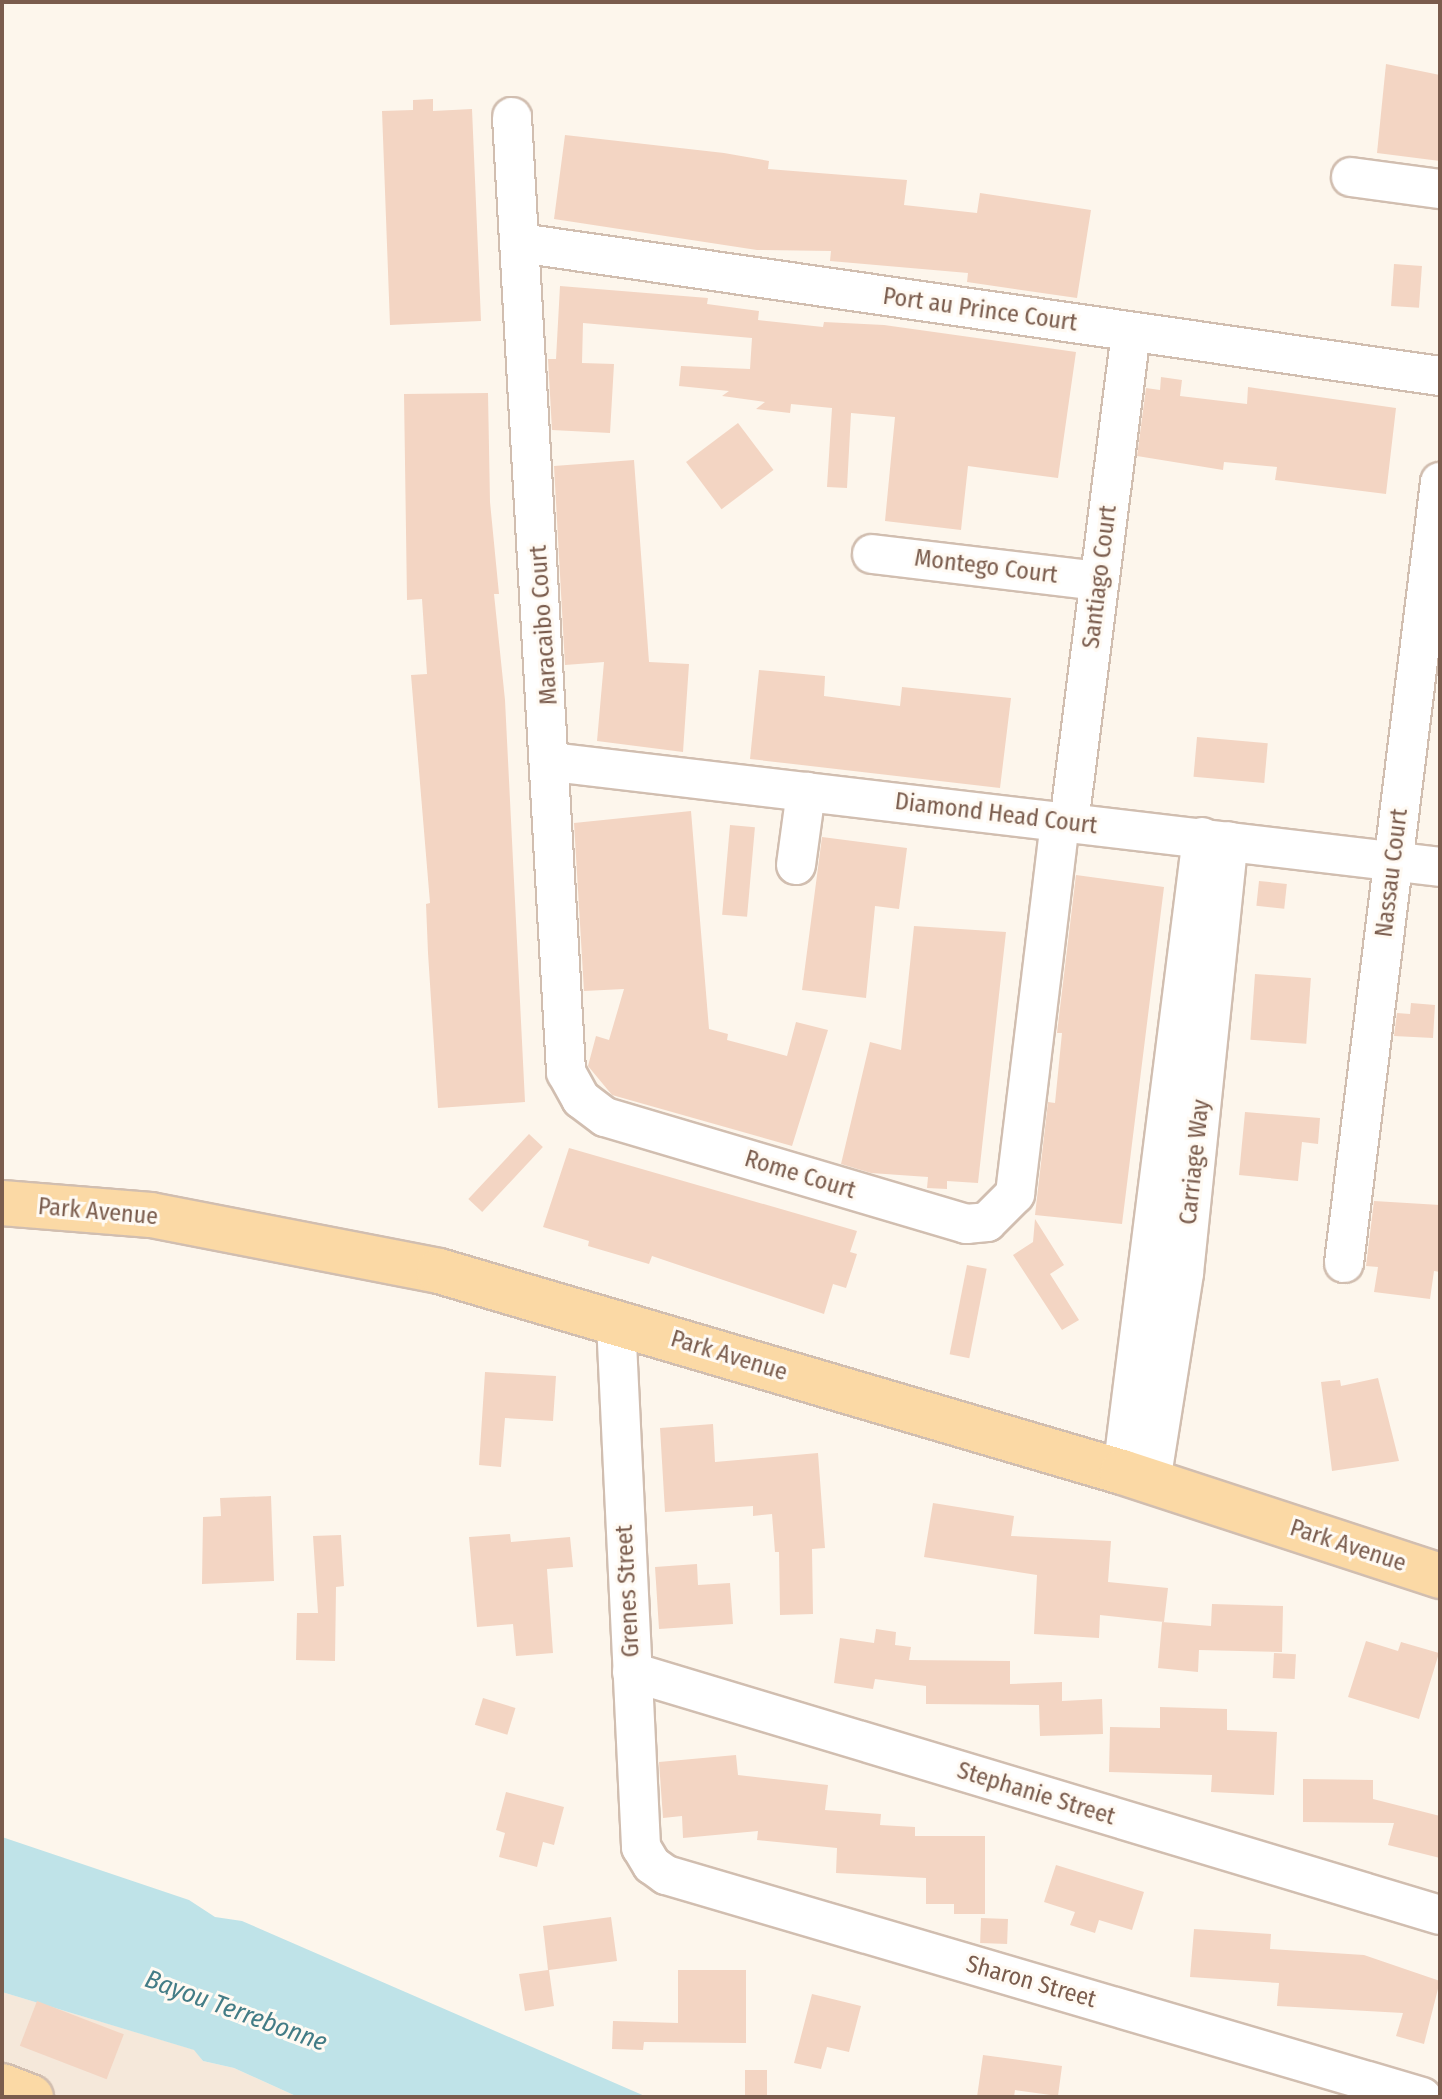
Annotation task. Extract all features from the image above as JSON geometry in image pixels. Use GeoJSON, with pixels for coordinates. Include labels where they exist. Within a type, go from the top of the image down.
{"type":"FeatureCollection","features":[{"type":"Feature","properties":{"kind":"main road","name":"Park Avenue"},"geometry":{"type":"LineString","coordinates":[[2,1203],[151,1215],[249,1231],[439,1271],[1136,1477],[1440,1576]]}},
{"type":"Feature","properties":{"kind":"main road"},"geometry":{"type":"LineString","coordinates":[[2,2086],[31,2097]]}},
{"type":"Feature","properties":{"kind":"street","name":"Maracaibo Court"},"geometry":{"type":"LineString","coordinates":[[512,117],[552,762],[566,1072],[581,1099],[605,1117]]}},
{"type":"Feature","properties":{"kind":"street"},"geometry":{"type":"LineString","coordinates":[[1351,177],[1440,189]]}},
{"type":"Feature","properties":{"kind":"street","name":"Port au Prince Court"},"geometry":{"type":"LineString","coordinates":[[520,243],[1440,376]]}},
{"type":"Feature","properties":{"kind":"street","name":"Santiago Court"},"geometry":{"type":"LineString","coordinates":[[993,1218],[1015,1194],[1131,332]]}},
{"type":"Feature","properties":{"kind":"street","name":"Nassau Court"},"geometry":{"type":"LineString","coordinates":[[1344,1263],[1393,861],[1432,618],[1440,482]]}},
{"type":"Feature","properties":{"kind":"street","name":"Montego Court"},"geometry":{"type":"LineString","coordinates":[[872,554],[1099,581]]}},
{"type":"Feature","properties":{"kind":"street","name":"Diamond Head Court"},"geometry":{"type":"LineString","coordinates":[[552,762],[1440,867]]}},
{"type":"Feature","properties":{"kind":"street"},"geometry":{"type":"LineString","coordinates":[[796,865],[806,792]]}},
{"type":"Feature","properties":{"kind":"street","name":"Carriage Way"},"geometry":{"type":"LineString","coordinates":[[1136,1477],[1216,839]]}},
{"type":"Feature","properties":{"kind":"street","name":"Rome Court"},"geometry":{"type":"LineString","coordinates":[[605,1117],[966,1224],[978,1225],[993,1218]]}},
{"type":"Feature","properties":{"kind":"street","name":"Grenes Street"},"geometry":{"type":"LineString","coordinates":[[616,1322],[641,1847],[647,1857]]}},
{"type":"Feature","properties":{"kind":"street","name":"Stephanie Street"},"geometry":{"type":"LineString","coordinates":[[632,1672],[1440,1915]]}},
{"type":"Feature","properties":{"kind":"street","name":"Sharon Street"},"geometry":{"type":"LineString","coordinates":[[647,1857],[666,1875],[1422,2097]]}},
{"type":"Feature","properties":{"kind":"shaded area"},"geometry":{"type":"Polygon","coordinates":[[[2,1992],[195,2050],[203,2061],[234,2068],[298,2097],[2,2097],[2,1992]]]}},
{"type":"Feature","properties":{"kind":"water","name":"Bayou Terrebonne"},"geometry":{"type":"Polygon","coordinates":[[[2,1837],[189,1900],[215,1917],[242,1921],[647,2097],[298,2097],[234,2068],[203,2061],[194,2050],[2,1992],[2,1837]]]}},
{"type":"Feature","properties":{"kind":"building"},"geometry":{"type":"Polygon","coordinates":[[[1386,64],[1440,75],[1440,161],[1377,153],[1386,64]]]}},
{"type":"Feature","properties":{"kind":"building"},"geometry":{"type":"Polygon","coordinates":[[[433,99],[433,111],[472,109],[481,321],[390,325],[382,111],[413,110],[413,100],[433,99]]]}},
{"type":"Feature","properties":{"kind":"building"},"geometry":{"type":"Polygon","coordinates":[[[565,135],[724,153],[769,161],[768,169],[907,180],[904,205],[977,213],[980,193],[1091,210],[1077,298],[967,282],[968,273],[830,261],[831,251],[757,250],[554,219],[565,135]]]}},
{"type":"Feature","properties":{"kind":"building"},"geometry":{"type":"Polygon","coordinates":[[[1394,264],[1422,266],[1419,308],[1391,306],[1394,264]]]}},
{"type":"Feature","properties":{"kind":"building"},"geometry":{"type":"Polygon","coordinates":[[[560,286],[708,298],[707,304],[759,311],[758,320],[823,327],[824,322],[884,325],[1076,352],[1058,478],[968,466],[961,530],[885,521],[895,417],[851,413],[847,488],[827,487],[832,408],[791,404],[790,413],[756,409],[765,402],[722,396],[729,391],[679,386],[681,366],[750,369],[752,338],[583,323],[582,363],[614,364],[610,433],[552,430],[548,359],[556,359],[560,286]]]}},
{"type":"Feature","properties":{"kind":"building"},"geometry":{"type":"Polygon","coordinates":[[[1161,377],[1182,380],[1180,396],[1247,404],[1248,387],[1396,408],[1386,494],[1275,480],[1277,467],[1224,462],[1223,470],[1137,456],[1146,388],[1160,390],[1161,377]]]}},
{"type":"Feature","properties":{"kind":"building"},"geometry":{"type":"Polygon","coordinates":[[[488,393],[490,502],[499,594],[494,594],[505,700],[525,1102],[438,1108],[426,904],[430,903],[411,675],[427,674],[422,599],[407,600],[404,394],[488,393]]]}},
{"type":"Feature","properties":{"kind":"building"},"geometry":{"type":"Polygon","coordinates":[[[738,423],[774,470],[722,509],[686,462],[738,423]]]}},
{"type":"Feature","properties":{"kind":"building"},"geometry":{"type":"Polygon","coordinates":[[[634,460],[649,662],[689,664],[683,752],[597,741],[604,662],[565,665],[554,466],[634,460]]]}},
{"type":"Feature","properties":{"kind":"building"},"geometry":{"type":"Polygon","coordinates":[[[759,670],[825,676],[824,696],[900,706],[902,687],[1011,698],[1000,788],[750,759],[759,670]]]}},
{"type":"Feature","properties":{"kind":"building"},"geometry":{"type":"Polygon","coordinates":[[[1197,737],[1268,743],[1264,783],[1194,777],[1197,737]]]}},
{"type":"Feature","properties":{"kind":"building"},"geometry":{"type":"Polygon","coordinates":[[[691,811],[709,1029],[728,1034],[727,1040],[787,1056],[796,1022],[828,1030],[792,1146],[612,1095],[588,1066],[596,1036],[609,1040],[624,989],[584,991],[574,823],[691,811]]]}},
{"type":"Feature","properties":{"kind":"building"},"geometry":{"type":"Polygon","coordinates":[[[730,825],[755,827],[747,917],[722,915],[730,825]]]}},
{"type":"Feature","properties":{"kind":"building"},"geometry":{"type":"Polygon","coordinates":[[[822,837],[907,848],[899,909],[875,906],[866,998],[802,990],[822,837]]]}},
{"type":"Feature","properties":{"kind":"building"},"geometry":{"type":"Polygon","coordinates":[[[1076,875],[1164,887],[1122,1224],[1035,1215],[1048,1102],[1055,1103],[1062,1033],[1057,1033],[1076,875]]]}},
{"type":"Feature","properties":{"kind":"building"},"geometry":{"type":"Polygon","coordinates":[[[1259,881],[1287,884],[1284,909],[1256,906],[1259,881]]]}},
{"type":"Feature","properties":{"kind":"building"},"geometry":{"type":"Polygon","coordinates":[[[914,926],[1006,932],[978,1183],[947,1181],[947,1189],[927,1188],[928,1177],[871,1173],[841,1164],[870,1042],[901,1050],[914,926]]]}},
{"type":"Feature","properties":{"kind":"building"},"geometry":{"type":"Polygon","coordinates":[[[1255,974],[1311,978],[1306,1044],[1250,1040],[1255,974]]]}},
{"type":"Feature","properties":{"kind":"building"},"geometry":{"type":"Polygon","coordinates":[[[1411,1003],[1435,1005],[1433,1038],[1394,1036],[1397,1013],[1410,1014],[1411,1003]]]}},
{"type":"Feature","properties":{"kind":"building"},"geometry":{"type":"Polygon","coordinates":[[[1245,1112],[1320,1118],[1318,1144],[1302,1142],[1298,1181],[1239,1175],[1245,1112]]]}},
{"type":"Feature","properties":{"kind":"building"},"geometry":{"type":"Polygon","coordinates":[[[529,1134],[543,1147],[482,1212],[468,1199],[529,1134]]]}},
{"type":"Feature","properties":{"kind":"building"},"geometry":{"type":"Polygon","coordinates":[[[569,1148],[857,1231],[850,1252],[857,1254],[846,1288],[833,1284],[824,1314],[652,1256],[649,1264],[588,1246],[589,1241],[543,1227],[569,1148]]]}},
{"type":"Feature","properties":{"kind":"building"},"geometry":{"type":"Polygon","coordinates":[[[1374,1201],[1440,1205],[1440,1272],[1434,1271],[1430,1299],[1374,1292],[1378,1267],[1366,1266],[1374,1201]]]}},
{"type":"Feature","properties":{"kind":"building"},"geometry":{"type":"Polygon","coordinates":[[[1035,1219],[1064,1265],[1050,1274],[1079,1320],[1062,1330],[1013,1255],[1033,1242],[1035,1219]]]}},
{"type":"Feature","properties":{"kind":"building"},"geometry":{"type":"Polygon","coordinates":[[[967,1265],[987,1269],[969,1358],[950,1354],[967,1265]]]}},
{"type":"Feature","properties":{"kind":"building"},"geometry":{"type":"Polygon","coordinates":[[[485,1372],[556,1376],[553,1421],[505,1418],[501,1467],[479,1465],[485,1372]]]}},
{"type":"Feature","properties":{"kind":"building"},"geometry":{"type":"Polygon","coordinates":[[[1378,1378],[1399,1461],[1332,1471],[1321,1382],[1340,1380],[1341,1386],[1378,1378]]]}},
{"type":"Feature","properties":{"kind":"building"},"geometry":{"type":"Polygon","coordinates":[[[713,1424],[715,1462],[818,1453],[825,1548],[812,1549],[813,1614],[780,1615],[779,1552],[775,1552],[772,1514],[753,1516],[753,1506],[665,1512],[660,1428],[713,1424]]]}},
{"type":"Feature","properties":{"kind":"building"},"geometry":{"type":"Polygon","coordinates":[[[271,1496],[274,1581],[202,1584],[203,1517],[221,1516],[220,1498],[271,1496]]]}},
{"type":"Feature","properties":{"kind":"building"},"geometry":{"type":"Polygon","coordinates":[[[933,1503],[1014,1516],[1011,1536],[1111,1541],[1108,1582],[1168,1588],[1164,1622],[1100,1615],[1099,1638],[1034,1634],[1037,1575],[924,1557],[933,1503]]]}},
{"type":"Feature","properties":{"kind":"building"},"geometry":{"type":"Polygon","coordinates":[[[510,1534],[511,1542],[570,1537],[573,1567],[547,1569],[553,1653],[516,1656],[513,1624],[477,1627],[469,1537],[510,1534]]]}},
{"type":"Feature","properties":{"kind":"building"},"geometry":{"type":"Polygon","coordinates":[[[341,1535],[344,1586],[336,1587],[335,1661],[296,1660],[297,1613],[318,1613],[313,1536],[341,1535]]]}},
{"type":"Feature","properties":{"kind":"building"},"geometry":{"type":"Polygon","coordinates":[[[697,1564],[698,1585],[730,1583],[733,1624],[659,1629],[655,1567],[697,1564]]]}},
{"type":"Feature","properties":{"kind":"building"},"geometry":{"type":"Polygon","coordinates":[[[1212,1604],[1283,1606],[1282,1652],[1199,1650],[1198,1672],[1158,1668],[1162,1622],[1211,1626],[1212,1604]]]}},
{"type":"Feature","properties":{"kind":"building"},"geometry":{"type":"Polygon","coordinates":[[[876,1629],[896,1632],[895,1645],[911,1647],[909,1660],[1010,1661],[1010,1684],[1062,1682],[1062,1701],[1102,1699],[1103,1734],[1040,1736],[1039,1705],[926,1704],[926,1686],[875,1679],[873,1689],[834,1683],[840,1638],[874,1643],[876,1629]]]}},
{"type":"Feature","properties":{"kind":"building"},"geometry":{"type":"Polygon","coordinates":[[[1366,1641],[1398,1651],[1401,1642],[1439,1653],[1419,1719],[1348,1697],[1366,1641]]]}},
{"type":"Feature","properties":{"kind":"building"},"geometry":{"type":"Polygon","coordinates":[[[1274,1653],[1296,1654],[1295,1679],[1273,1678],[1274,1653]]]}},
{"type":"Feature","properties":{"kind":"building"},"geometry":{"type":"Polygon","coordinates":[[[483,1698],[516,1708],[507,1735],[475,1725],[483,1698]]]}},
{"type":"Feature","properties":{"kind":"building"},"geometry":{"type":"Polygon","coordinates":[[[1160,1707],[1227,1709],[1227,1730],[1277,1732],[1274,1795],[1211,1792],[1212,1775],[1109,1772],[1110,1727],[1160,1728],[1160,1707]]]}},
{"type":"Feature","properties":{"kind":"building"},"geometry":{"type":"Polygon","coordinates":[[[736,1755],[738,1775],[828,1785],[825,1810],[881,1814],[880,1825],[915,1827],[915,1836],[985,1836],[985,1914],[954,1914],[954,1904],[926,1904],[926,1878],[836,1873],[837,1848],[757,1840],[758,1831],[683,1838],[682,1816],[663,1818],[659,1762],[736,1755]]]}},
{"type":"Feature","properties":{"kind":"building"},"geometry":{"type":"Polygon","coordinates":[[[1303,1779],[1373,1780],[1373,1799],[1440,1816],[1440,1858],[1388,1845],[1394,1823],[1303,1822],[1303,1779]]]}},
{"type":"Feature","properties":{"kind":"building"},"geometry":{"type":"Polygon","coordinates":[[[506,1792],[564,1807],[554,1845],[543,1842],[537,1867],[499,1857],[505,1833],[496,1830],[506,1792]]]}},
{"type":"Feature","properties":{"kind":"building"},"geometry":{"type":"Polygon","coordinates":[[[1056,1865],[1144,1892],[1132,1930],[1099,1920],[1095,1933],[1070,1925],[1075,1912],[1044,1902],[1056,1865]]]}},
{"type":"Feature","properties":{"kind":"building"},"geometry":{"type":"Polygon","coordinates":[[[611,1917],[617,1961],[549,1970],[554,2006],[525,2011],[519,1974],[548,1970],[543,1926],[611,1917]]]}},
{"type":"Feature","properties":{"kind":"building"},"geometry":{"type":"Polygon","coordinates":[[[981,1918],[1008,1919],[1007,1944],[980,1943],[981,1918]]]}},
{"type":"Feature","properties":{"kind":"building"},"geometry":{"type":"Polygon","coordinates":[[[1194,1929],[1271,1934],[1270,1949],[1364,1955],[1440,1981],[1424,2044],[1396,2036],[1403,2013],[1277,2006],[1279,1983],[1190,1977],[1194,1929]]]}},
{"type":"Feature","properties":{"kind":"building"},"geometry":{"type":"Polygon","coordinates":[[[678,1970],[746,1970],[746,2043],[644,2042],[643,2050],[612,2049],[613,2021],[678,2023],[678,1970]]]}},
{"type":"Feature","properties":{"kind":"building"},"geometry":{"type":"Polygon","coordinates":[[[812,1994],[861,2006],[849,2052],[827,2047],[821,2069],[794,2063],[812,1994]]]}},
{"type":"Feature","properties":{"kind":"building"},"geometry":{"type":"Polygon","coordinates":[[[37,2001],[124,2034],[107,2079],[20,2046],[37,2001]]]}},
{"type":"Feature","properties":{"kind":"building"},"geometry":{"type":"Polygon","coordinates":[[[983,2055],[1062,2066],[1058,2096],[1015,2090],[1014,2097],[977,2097],[983,2055]]]}},
{"type":"Feature","properties":{"kind":"building"},"geometry":{"type":"Polygon","coordinates":[[[745,2070],[767,2070],[767,2097],[745,2097],[745,2070]]]}}]}
